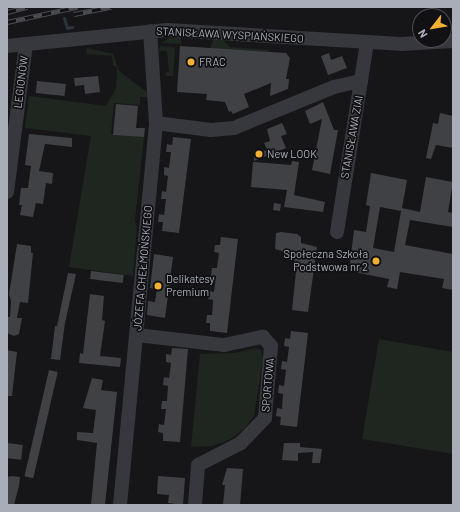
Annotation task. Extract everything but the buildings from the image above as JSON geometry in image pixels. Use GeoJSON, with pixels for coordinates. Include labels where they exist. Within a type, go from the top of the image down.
{"type":"FeatureCollection","features":[{"type":"Feature","properties":{"kind":"street","name":"STANISŁAWA WYSPIAŃSKIEGO"},"geometry":{"type":"LineString","coordinates":[[7,46],[150,31],[184,30],[367,42],[418,44],[453,41]]}},
{"type":"Feature","properties":{"kind":"street","name":"JÓZEFA CHEŁMOŃSKIEGO"},"geometry":{"type":"LineString","coordinates":[[120,505],[156,123],[150,31]]}},
{"type":"Feature","properties":{"kind":"street","name":"STANISŁAWA ZIAI"},"geometry":{"type":"LineString","coordinates":[[337,232],[367,42]]}},
{"type":"Feature","properties":{"kind":"street","name":"LEGIONÓW"},"geometry":{"type":"LineString","coordinates":[[7,192],[26,44]]}},
{"type":"Feature","properties":{"kind":"street"},"geometry":{"type":"LineString","coordinates":[[156,123],[211,130],[229,130],[334,87],[361,81]]}},
{"type":"Feature","properties":{"kind":"street","name":"SPORTOWA"},"geometry":{"type":"LineString","coordinates":[[137,335],[224,345],[263,337],[267,339],[271,346],[265,418],[241,443],[198,465],[195,505]]}},
{"type":"Feature","properties":{"kind":"shaded area"},"geometry":{"type":"Polygon","coordinates":[[[169,38],[181,38],[181,44],[161,43],[169,38]]]}},
{"type":"Feature","properties":{"kind":"shaded area"},"geometry":{"type":"Polygon","coordinates":[[[213,40],[223,40],[230,47],[269,50],[268,52],[210,49],[213,40]]]}},
{"type":"Feature","properties":{"kind":"shaded area"},"geometry":{"type":"Polygon","coordinates":[[[160,46],[175,47],[173,76],[166,76],[166,72],[169,72],[167,51],[159,51],[160,46]]]}},
{"type":"Feature","properties":{"kind":"shaded area"},"geometry":{"type":"Polygon","coordinates":[[[87,48],[113,54],[119,71],[148,93],[149,97],[140,97],[140,105],[114,103],[111,134],[144,137],[135,220],[137,228],[133,276],[69,267],[91,136],[25,128],[29,96],[106,106],[116,88],[117,67],[113,66],[112,56],[86,54],[87,48]]]}},
{"type":"Feature","properties":{"kind":"shaded area"},"geometry":{"type":"Polygon","coordinates":[[[379,339],[453,352],[453,454],[362,439],[379,339]]]}},
{"type":"Feature","properties":{"kind":"shaded area"},"geometry":{"type":"Polygon","coordinates":[[[256,348],[261,350],[263,359],[254,416],[245,428],[229,440],[212,446],[191,447],[200,354],[234,353],[256,348]]]}},
{"type":"Feature","properties":{"kind":"waterway"},"geometry":{"type":"LineString","coordinates":[[64,18],[67,28],[72,27]]}},
{"type":"Feature","properties":{"kind":"railway"},"geometry":{"type":"LineString","coordinates":[[7,12],[27,7]]}},
{"type":"Feature","properties":{"kind":"railway"},"geometry":{"type":"LineString","coordinates":[[7,22],[77,7]]}},
{"type":"Feature","properties":{"kind":"railway"},"geometry":{"type":"LineString","coordinates":[[74,14],[111,7]]}},
{"type":"Feature","properties":{"kind":"place","name":"FRAC"},"geometry":{"type":"Point","coordinates":[191,62]}},
{"type":"Feature","properties":{"kind":"place","name":"New LOOK"},"geometry":{"type":"Point","coordinates":[259,154]}},
{"type":"Feature","properties":{"kind":"place","name":"Społeczna Szkoła Podstwowa nr 2"},"geometry":{"type":"Point","coordinates":[376,261]}},
{"type":"Feature","properties":{"kind":"place","name":"Delikatesy Premium"},"geometry":{"type":"Point","coordinates":[158,286]}}]}
